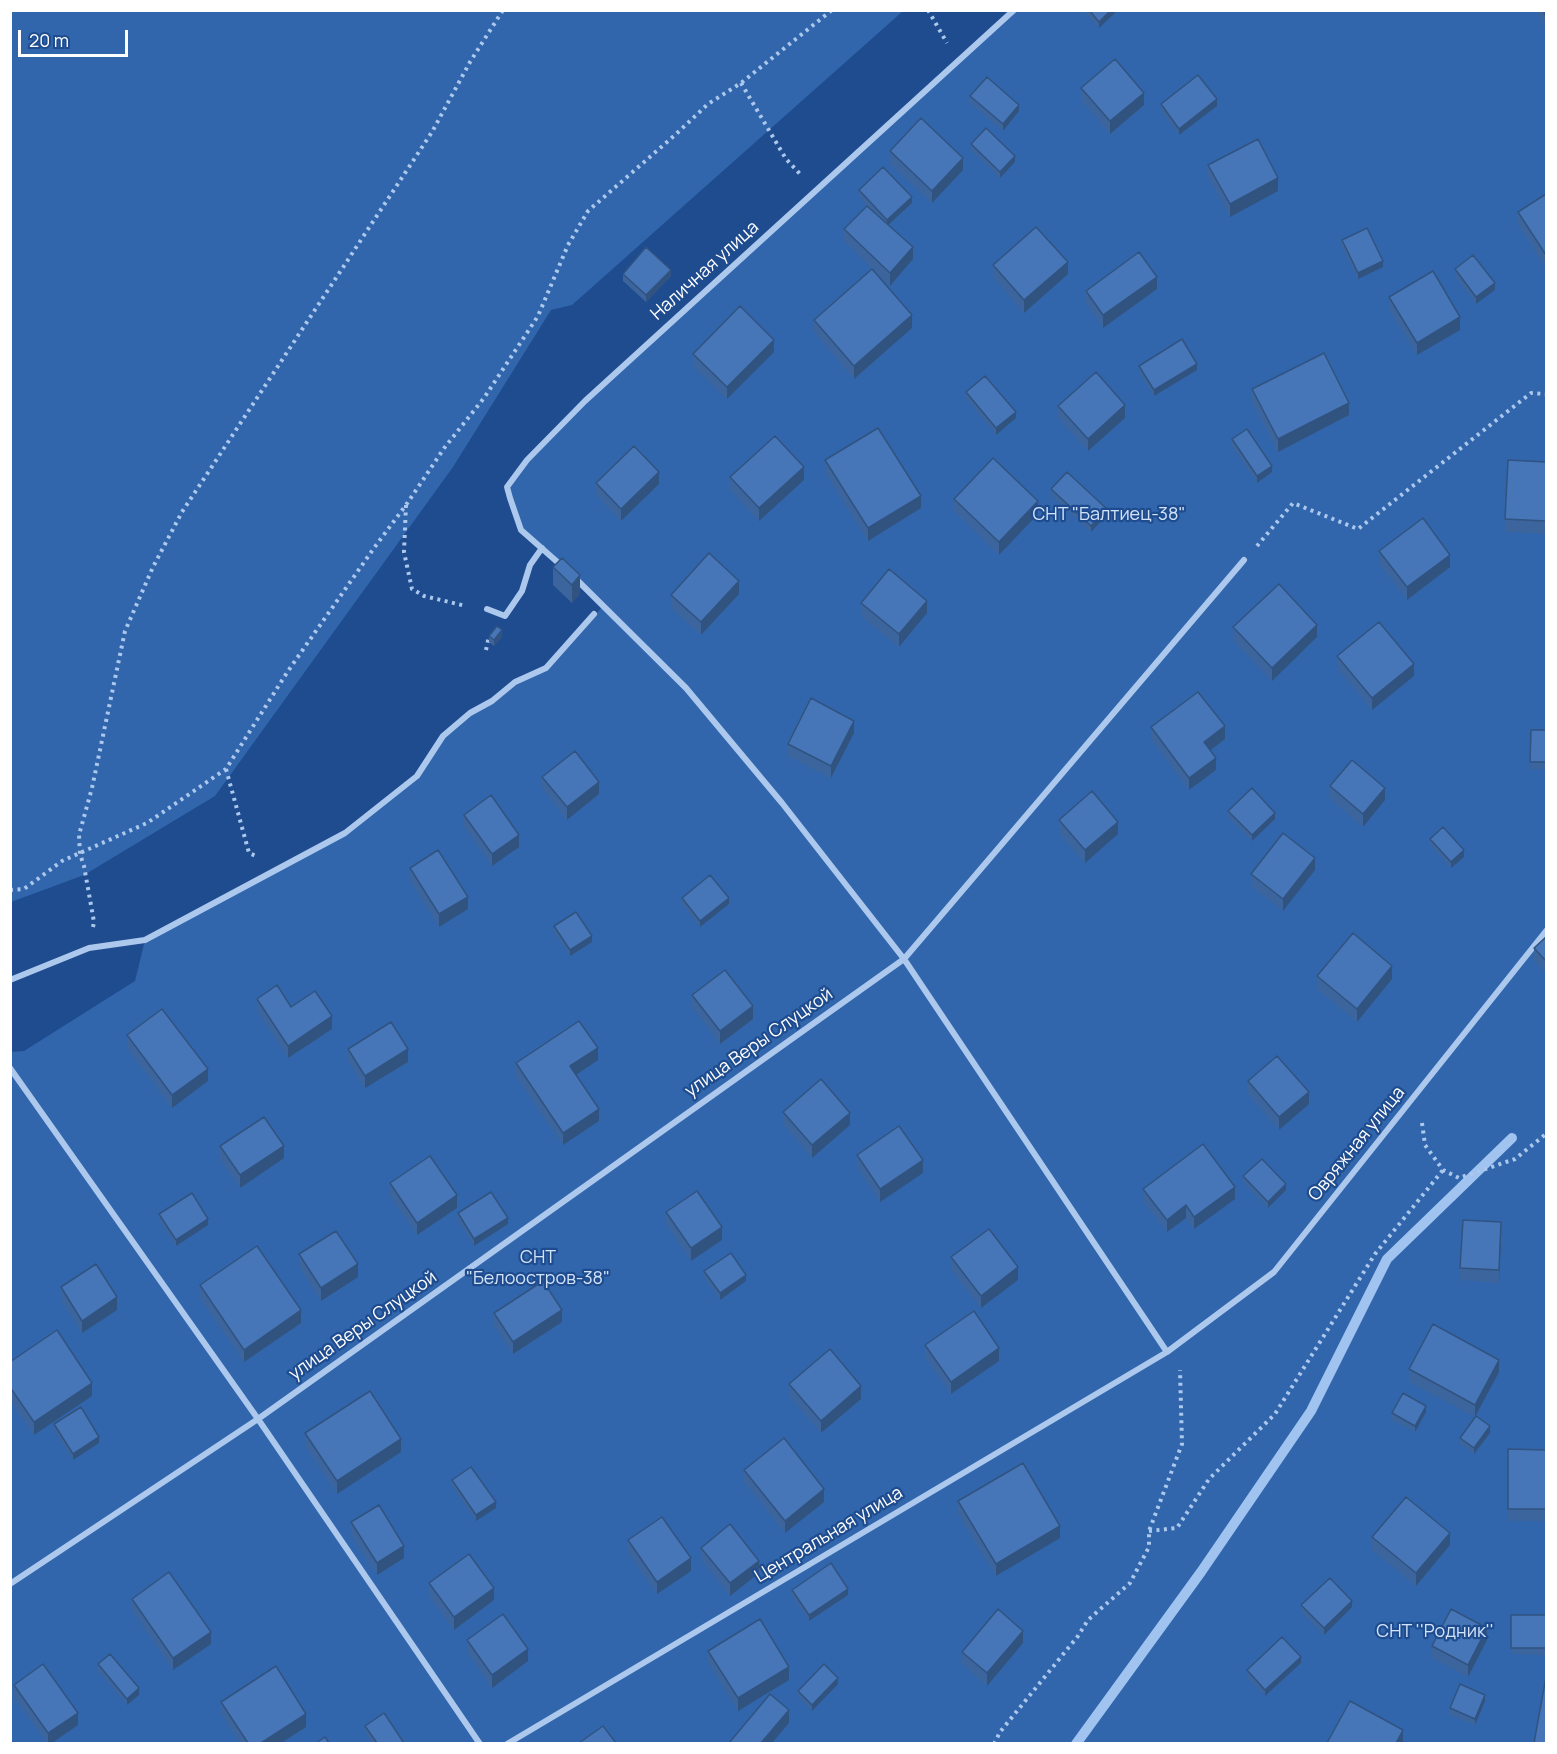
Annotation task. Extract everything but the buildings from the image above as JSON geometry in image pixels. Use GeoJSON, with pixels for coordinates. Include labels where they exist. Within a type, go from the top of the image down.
{"type":"FeatureCollection","features":[{"type":"Feature","properties":{"kind":"street","name":"Наличная улица"},"geometry":{"type":"LineString","coordinates":[[1014,10],[585,401],[527,460],[507,488],[521,530],[571,574],[686,688],[783,803],[904,958],[1169,1350]]}},
{"type":"Feature","properties":{"kind":"street"},"geometry":{"type":"LineString","coordinates":[[487,609],[505,616],[522,591],[530,565],[543,548]]}},
{"type":"Feature","properties":{"kind":"street","name":"улица Веры Слуцкой"},"geometry":{"type":"LineString","coordinates":[[10,1584],[258,1419],[904,958],[1244,560]]}},
{"type":"Feature","properties":{"kind":"street"},"geometry":{"type":"LineString","coordinates":[[10,980],[89,948],[145,940],[345,833],[417,776],[443,736],[470,713],[492,700],[512,684],[546,668],[594,614]]}},
{"type":"Feature","properties":{"kind":"street","name":"Овряжная улица"},"geometry":{"type":"LineString","coordinates":[[1169,1350],[1274,1272],[1546,931]]}},
{"type":"Feature","properties":{"kind":"street"},"geometry":{"type":"LineString","coordinates":[[10,1068],[258,1419],[480,1743]]}},
{"type":"Feature","properties":{"kind":"street","name":"Центральная улица"},"geometry":{"type":"LineString","coordinates":[[507,1743],[1169,1350]]}},
{"type":"Feature","properties":{"kind":"path"},"geometry":{"type":"LineString","coordinates":[[89,948],[94,922],[80,854],[79,835],[92,788],[125,631],[153,567],[182,512],[432,132],[470,62],[503,10]]}},
{"type":"Feature","properties":{"kind":"path"},"geometry":{"type":"LineString","coordinates":[[10,890],[24,889],[62,861],[147,823],[226,768],[288,671],[445,447],[484,398],[538,316],[568,245],[588,211],[708,104],[741,83],[832,10]]}},
{"type":"Feature","properties":{"kind":"path"},"geometry":{"type":"LineString","coordinates":[[928,10],[958,61]]}},
{"type":"Feature","properties":{"kind":"path"},"geometry":{"type":"LineString","coordinates":[[741,83],[786,159],[814,191]]}},
{"type":"Feature","properties":{"kind":"path"},"geometry":{"type":"LineString","coordinates":[[1244,560],[1293,503],[1358,529],[1532,393],[1546,394]]}},
{"type":"Feature","properties":{"kind":"path"},"geometry":{"type":"LineString","coordinates":[[406,505],[404,552],[412,590],[424,596],[472,608],[487,609]]}},
{"type":"Feature","properties":{"kind":"path"},"geometry":{"type":"LineString","coordinates":[[486,650],[489,636]]}},
{"type":"Feature","properties":{"kind":"path"},"geometry":{"type":"LineString","coordinates":[[226,768],[249,853],[276,869]]}},
{"type":"Feature","properties":{"kind":"path"},"geometry":{"type":"LineString","coordinates":[[1414,1097],[1420,1113],[1425,1145],[1443,1170],[1459,1178],[1515,1159],[1546,1134]]}},
{"type":"Feature","properties":{"kind":"path"},"geometry":{"type":"LineString","coordinates":[[1149,1531],[1177,1528],[1209,1479],[1275,1414],[1375,1254],[1443,1170]]}},
{"type":"Feature","properties":{"kind":"path"},"geometry":{"type":"LineString","coordinates":[[994,1743],[1000,1732],[1078,1636],[1088,1620],[1130,1583],[1149,1547],[1149,1531],[1182,1444],[1180,1359],[1169,1350]]}},
{"type":"Feature","properties":{"kind":"green space"},"geometry":{"type":"Polygon","coordinates":[[[11,10],[903,11],[572,305],[551,310],[453,467],[215,796],[84,875],[11,902],[11,10]]]}},
{"type":"Feature","properties":{"kind":"green space"},"geometry":{"type":"Polygon","coordinates":[[[1014,11],[1546,11],[1546,1743],[11,1743],[10,1052],[24,1051],[135,981],[145,940],[345,833],[417,776],[443,736],[508,687],[547,670],[603,606],[522,529],[507,487],[527,460],[585,401],[1014,11]]]}},
{"type":"Feature","properties":{"kind":"waterway"},"geometry":{"type":"LineString","coordinates":[[1076,1744],[1201,1572],[1311,1411],[1387,1259],[1512,1138]]}},
{"type":"Feature","properties":{"kind":"park label","name":"СНТ \"Балтиец-38\""},"geometry":{"type":"Point","coordinates":[1109,515]}},
{"type":"Feature","properties":{"kind":"park label","name":"СНТ \"Белоостров-38\""},"geometry":{"type":"Point","coordinates":[538,1268]}},
{"type":"Feature","properties":{"kind":"park label","name":"СНТ ''Родник''"},"geometry":{"type":"Point","coordinates":[1435,1632]}}]}
